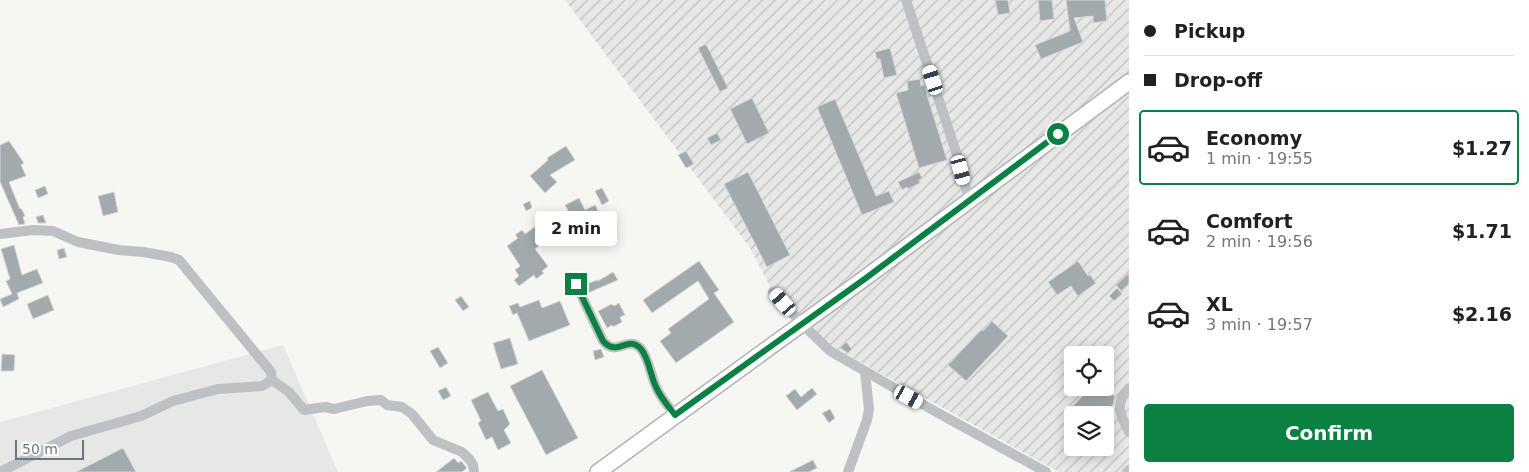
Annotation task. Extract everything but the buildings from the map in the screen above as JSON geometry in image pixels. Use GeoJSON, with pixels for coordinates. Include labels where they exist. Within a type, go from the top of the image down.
{"type":"FeatureCollection","features":[{"type":"Feature","properties":{"kind":"highway"},"geometry":{"type":"LineString","coordinates":[[598,472],[1129,82]]}},
{"type":"Feature","properties":{"kind":"street"},"geometry":{"type":"LineString","coordinates":[[906,0],[970,200]]}},
{"type":"Feature","properties":{"kind":"street"},"geometry":{"type":"LineString","coordinates":[[0,234],[33,230],[53,231],[78,242],[118,250],[143,252],[179,260],[271,372],[272,380],[289,392],[304,410],[324,407],[334,409],[367,401],[381,400],[387,405],[402,407],[412,414],[433,440],[462,452],[470,460],[474,472]]}},
{"type":"Feature","properties":{"kind":"street"},"geometry":{"type":"LineString","coordinates":[[576,284],[603,341],[608,347],[614,348],[628,344],[643,350],[657,390],[675,415]]}},
{"type":"Feature","properties":{"kind":"street"},"geometry":{"type":"LineString","coordinates":[[774,292],[802,324],[830,351],[1046,472]]}},
{"type":"Feature","properties":{"kind":"street"},"geometry":{"type":"LineString","coordinates":[[848,472],[868,414],[865,372]]}},
{"type":"Feature","properties":{"kind":"street"},"geometry":{"type":"LineString","coordinates":[[0,472],[71,436],[141,416],[173,401],[218,389],[262,386],[272,380]]}},
{"type":"Feature","properties":{"kind":"street"},"geometry":{"type":"LineString","coordinates":[[1129,388],[1124,393],[1119,406],[1129,432]]}},
{"type":"Feature","properties":{"kind":"shaded area"},"geometry":{"type":"Polygon","coordinates":[[[565,0],[1129,0],[1129,472],[1059,472],[818,339],[780,288],[773,292],[750,248],[565,0]]]}},
{"type":"Feature","properties":{"kind":"shaded area"},"geometry":{"type":"Polygon","coordinates":[[[283,345],[338,472],[0,472],[0,422],[283,345]]]}},
{"type":"Feature","properties":{"kind":"route"},"geometry":{"type":"LineString","coordinates":[[576,284],[603,341],[608,347],[614,348],[628,344],[643,350],[657,390],[675,415],[866,278],[1058,134]]}}]}
